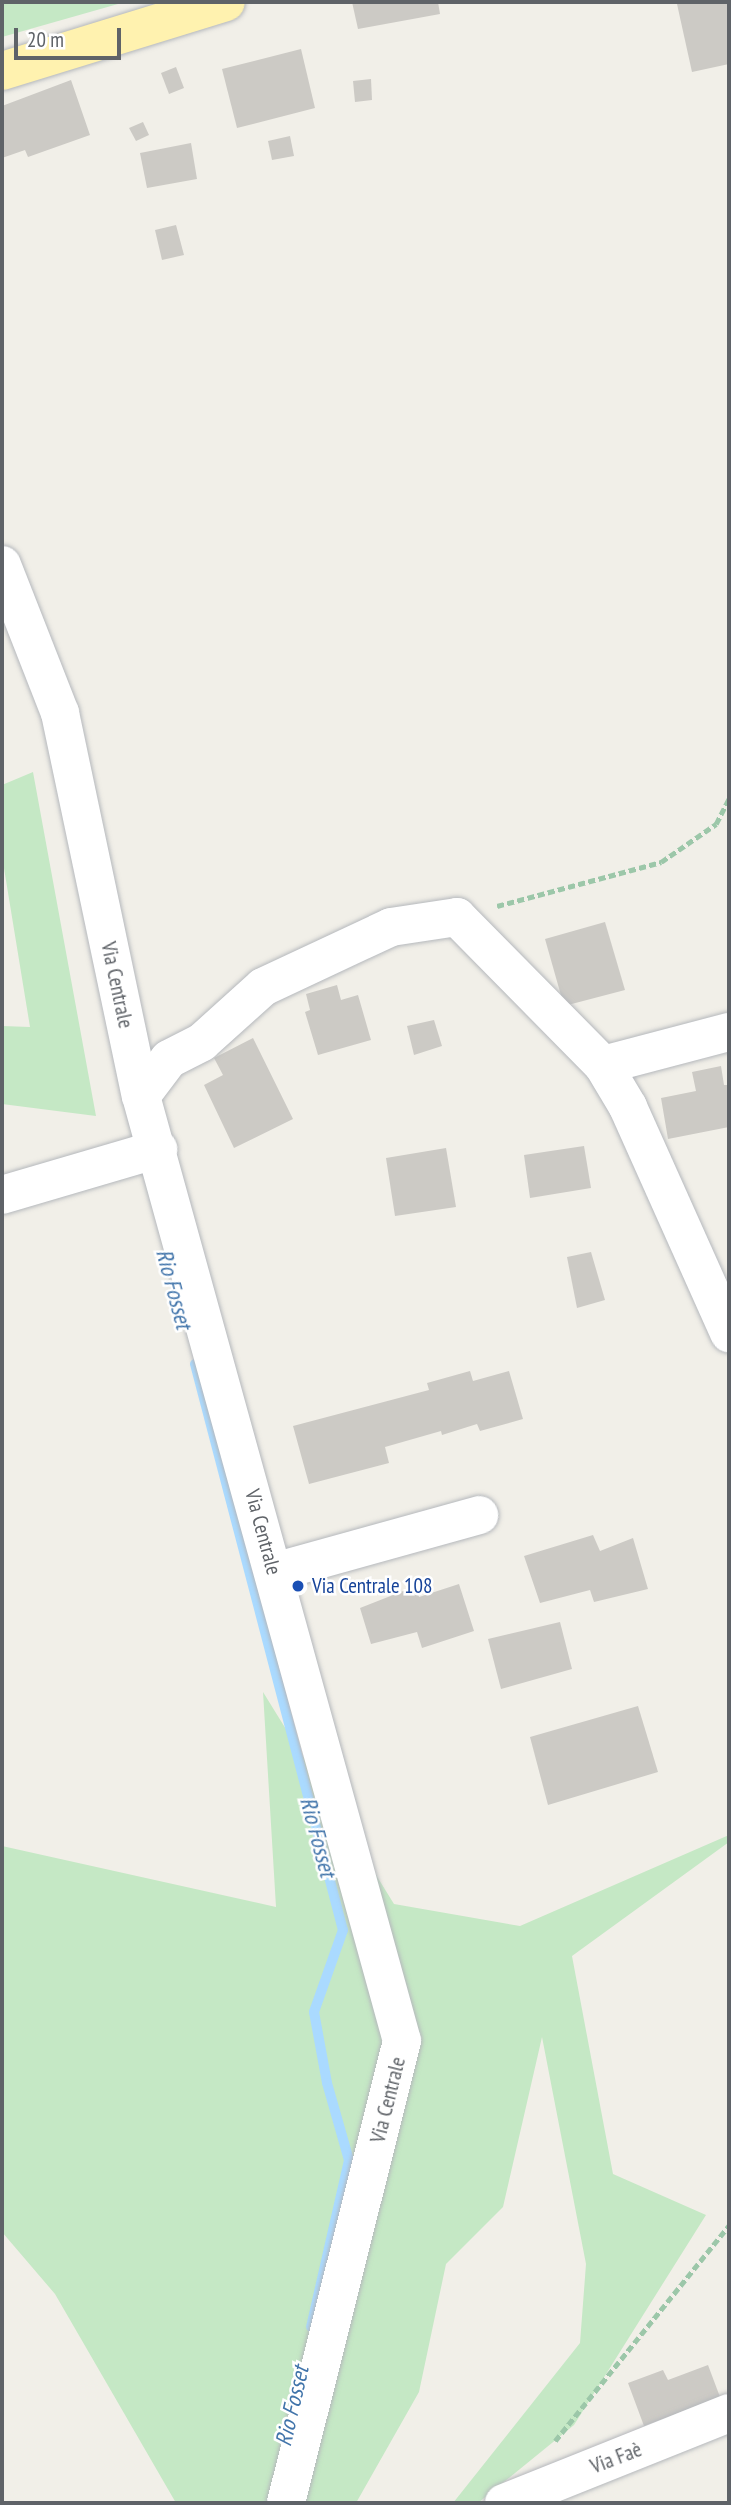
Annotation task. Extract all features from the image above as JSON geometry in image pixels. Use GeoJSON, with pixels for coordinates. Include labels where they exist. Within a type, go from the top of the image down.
{"type":"FeatureCollection","features":[{"type":"Feature","properties":{"kind":"main road"},"geometry":{"type":"LineString","coordinates":[[2,71],[226,2]]}},
{"type":"Feature","properties":{"kind":"street","name":"Via Centrale"},"geometry":{"type":"LineString","coordinates":[[2,565],[60,713],[141,1096],[158,1149],[402,2041],[286,2503]]}},
{"type":"Feature","properties":{"kind":"street"},"geometry":{"type":"LineString","coordinates":[[141,1096],[169,1059],[202,1042],[263,987],[391,927],[457,917],[603,1065],[628,1107],[729,1334]]}},
{"type":"Feature","properties":{"kind":"street"},"geometry":{"type":"LineString","coordinates":[[603,1065],[729,1032]]}},
{"type":"Feature","properties":{"kind":"street"},"geometry":{"type":"LineString","coordinates":[[2,1195],[158,1149]]}},
{"type":"Feature","properties":{"kind":"street"},"geometry":{"type":"LineString","coordinates":[[274,1572],[479,1515]]}},
{"type":"Feature","properties":{"kind":"street","name":"Via Faè"},"geometry":{"type":"LineString","coordinates":[[504,2503],[729,2413]]}},
{"type":"Feature","properties":{"kind":"path"},"geometry":{"type":"LineString","coordinates":[[457,917],[661,862],[716,824],[729,799]]}},
{"type":"Feature","properties":{"kind":"path"},"geometry":{"type":"LineString","coordinates":[[551,2446],[729,2225]]}},
{"type":"Feature","properties":{"kind":"green space"},"geometry":{"type":"Polygon","coordinates":[[[2,2],[125,2],[2,37],[2,2]]]}},
{"type":"Feature","properties":{"kind":"green space"},"geometry":{"type":"Polygon","coordinates":[[[33,772],[96,1116],[2,1104],[2,1026],[30,1027],[2,856],[2,785],[33,772]]]}},
{"type":"Feature","properties":{"kind":"green space"},"geometry":{"type":"Polygon","coordinates":[[[263,1692],[394,1904],[520,1926],[729,1835],[729,1842],[572,1956],[613,2174],[706,2215],[574,2425],[478,2503],[453,2503],[580,2343],[586,2264],[542,2037],[503,2207],[446,2264],[419,2392],[356,2503],[176,2503],[55,2294],[2,2232],[2,1846],[276,1907],[263,1692]]]}},
{"type":"Feature","properties":{"kind":"building"},"geometry":{"type":"Polygon","coordinates":[[[352,2],[438,2],[440,14],[358,29],[352,2]]]}},
{"type":"Feature","properties":{"kind":"building"},"geometry":{"type":"Polygon","coordinates":[[[729,2],[729,64],[692,72],[677,4],[729,2]]]}},
{"type":"Feature","properties":{"kind":"building"},"geometry":{"type":"Polygon","coordinates":[[[301,49],[315,108],[237,128],[222,69],[301,49]]]}},
{"type":"Feature","properties":{"kind":"building"},"geometry":{"type":"Polygon","coordinates":[[[176,67],[184,88],[169,94],[161,73],[176,67]]]}},
{"type":"Feature","properties":{"kind":"building"},"geometry":{"type":"Polygon","coordinates":[[[371,79],[372,100],[355,102],[353,81],[371,79]]]}},
{"type":"Feature","properties":{"kind":"building"},"geometry":{"type":"Polygon","coordinates":[[[71,80],[90,135],[28,157],[25,150],[2,158],[2,106],[71,80]]]}},
{"type":"Feature","properties":{"kind":"building"},"geometry":{"type":"Polygon","coordinates":[[[143,122],[149,135],[136,141],[129,128],[143,122]]]}},
{"type":"Feature","properties":{"kind":"building"},"geometry":{"type":"Polygon","coordinates":[[[290,136],[294,156],[272,160],[268,141],[290,136]]]}},
{"type":"Feature","properties":{"kind":"building"},"geometry":{"type":"Polygon","coordinates":[[[191,143],[197,179],[147,188],[140,153],[191,143]]]}},
{"type":"Feature","properties":{"kind":"building"},"geometry":{"type":"Polygon","coordinates":[[[176,225],[184,255],[162,260],[155,230],[176,225]]]}},
{"type":"Feature","properties":{"kind":"building"},"geometry":{"type":"Polygon","coordinates":[[[605,922],[625,990],[564,1006],[545,939],[605,922]]]}},
{"type":"Feature","properties":{"kind":"building"},"geometry":{"type":"Polygon","coordinates":[[[337,985],[341,1000],[358,995],[371,1040],[318,1055],[305,1012],[310,1010],[306,994],[337,985]]]}},
{"type":"Feature","properties":{"kind":"building"},"geometry":{"type":"Polygon","coordinates":[[[434,1020],[442,1046],[414,1055],[407,1026],[434,1020]]]}},
{"type":"Feature","properties":{"kind":"building"},"geometry":{"type":"Polygon","coordinates":[[[253,1038],[293,1119],[234,1148],[204,1085],[223,1075],[214,1058],[253,1038]]]}},
{"type":"Feature","properties":{"kind":"building"},"geometry":{"type":"Polygon","coordinates":[[[721,1066],[724,1085],[729,1085],[729,1127],[668,1139],[661,1098],[696,1091],[692,1072],[721,1066]]]}},
{"type":"Feature","properties":{"kind":"building"},"geometry":{"type":"Polygon","coordinates":[[[584,1146],[591,1188],[530,1198],[524,1155],[584,1146]]]}},
{"type":"Feature","properties":{"kind":"building"},"geometry":{"type":"Polygon","coordinates":[[[446,1148],[456,1207],[395,1216],[386,1158],[446,1148]]]}},
{"type":"Feature","properties":{"kind":"building"},"geometry":{"type":"Polygon","coordinates":[[[591,1252],[605,1300],[577,1308],[567,1257],[591,1252]]]}},
{"type":"Feature","properties":{"kind":"building"},"geometry":{"type":"Polygon","coordinates":[[[470,1371],[473,1381],[509,1371],[523,1419],[480,1431],[477,1424],[442,1435],[441,1431],[385,1447],[389,1463],[309,1484],[293,1426],[429,1390],[427,1383],[470,1371]]]}},
{"type":"Feature","properties":{"kind":"building"},"geometry":{"type":"Polygon","coordinates":[[[593,1535],[600,1551],[633,1538],[648,1589],[594,1602],[590,1590],[540,1603],[524,1556],[593,1535]]]}},
{"type":"Feature","properties":{"kind":"building"},"geometry":{"type":"Polygon","coordinates":[[[459,1584],[474,1631],[422,1648],[417,1632],[371,1644],[360,1608],[416,1586],[419,1597],[459,1584]]]}},
{"type":"Feature","properties":{"kind":"building"},"geometry":{"type":"Polygon","coordinates":[[[560,1622],[572,1669],[501,1689],[488,1639],[560,1622]]]}},
{"type":"Feature","properties":{"kind":"building"},"geometry":{"type":"Polygon","coordinates":[[[638,1706],[658,1772],[548,1805],[530,1737],[638,1706]]]}},
{"type":"Feature","properties":{"kind":"building"},"geometry":{"type":"Polygon","coordinates":[[[708,2365],[720,2397],[644,2426],[628,2383],[663,2370],[668,2380],[708,2365]]]}},
{"type":"Feature","properties":{"kind":"waterway","name":"Rio Fosset"},"geometry":{"type":"LineString","coordinates":[[195,1364],[343,1930],[314,2012],[327,2083],[349,2160],[311,2327]]}},
{"type":"Feature","properties":{"kind":"place","name":"Via Centrale 108"},"geometry":{"type":"Point","coordinates":[298,1586]}}]}
